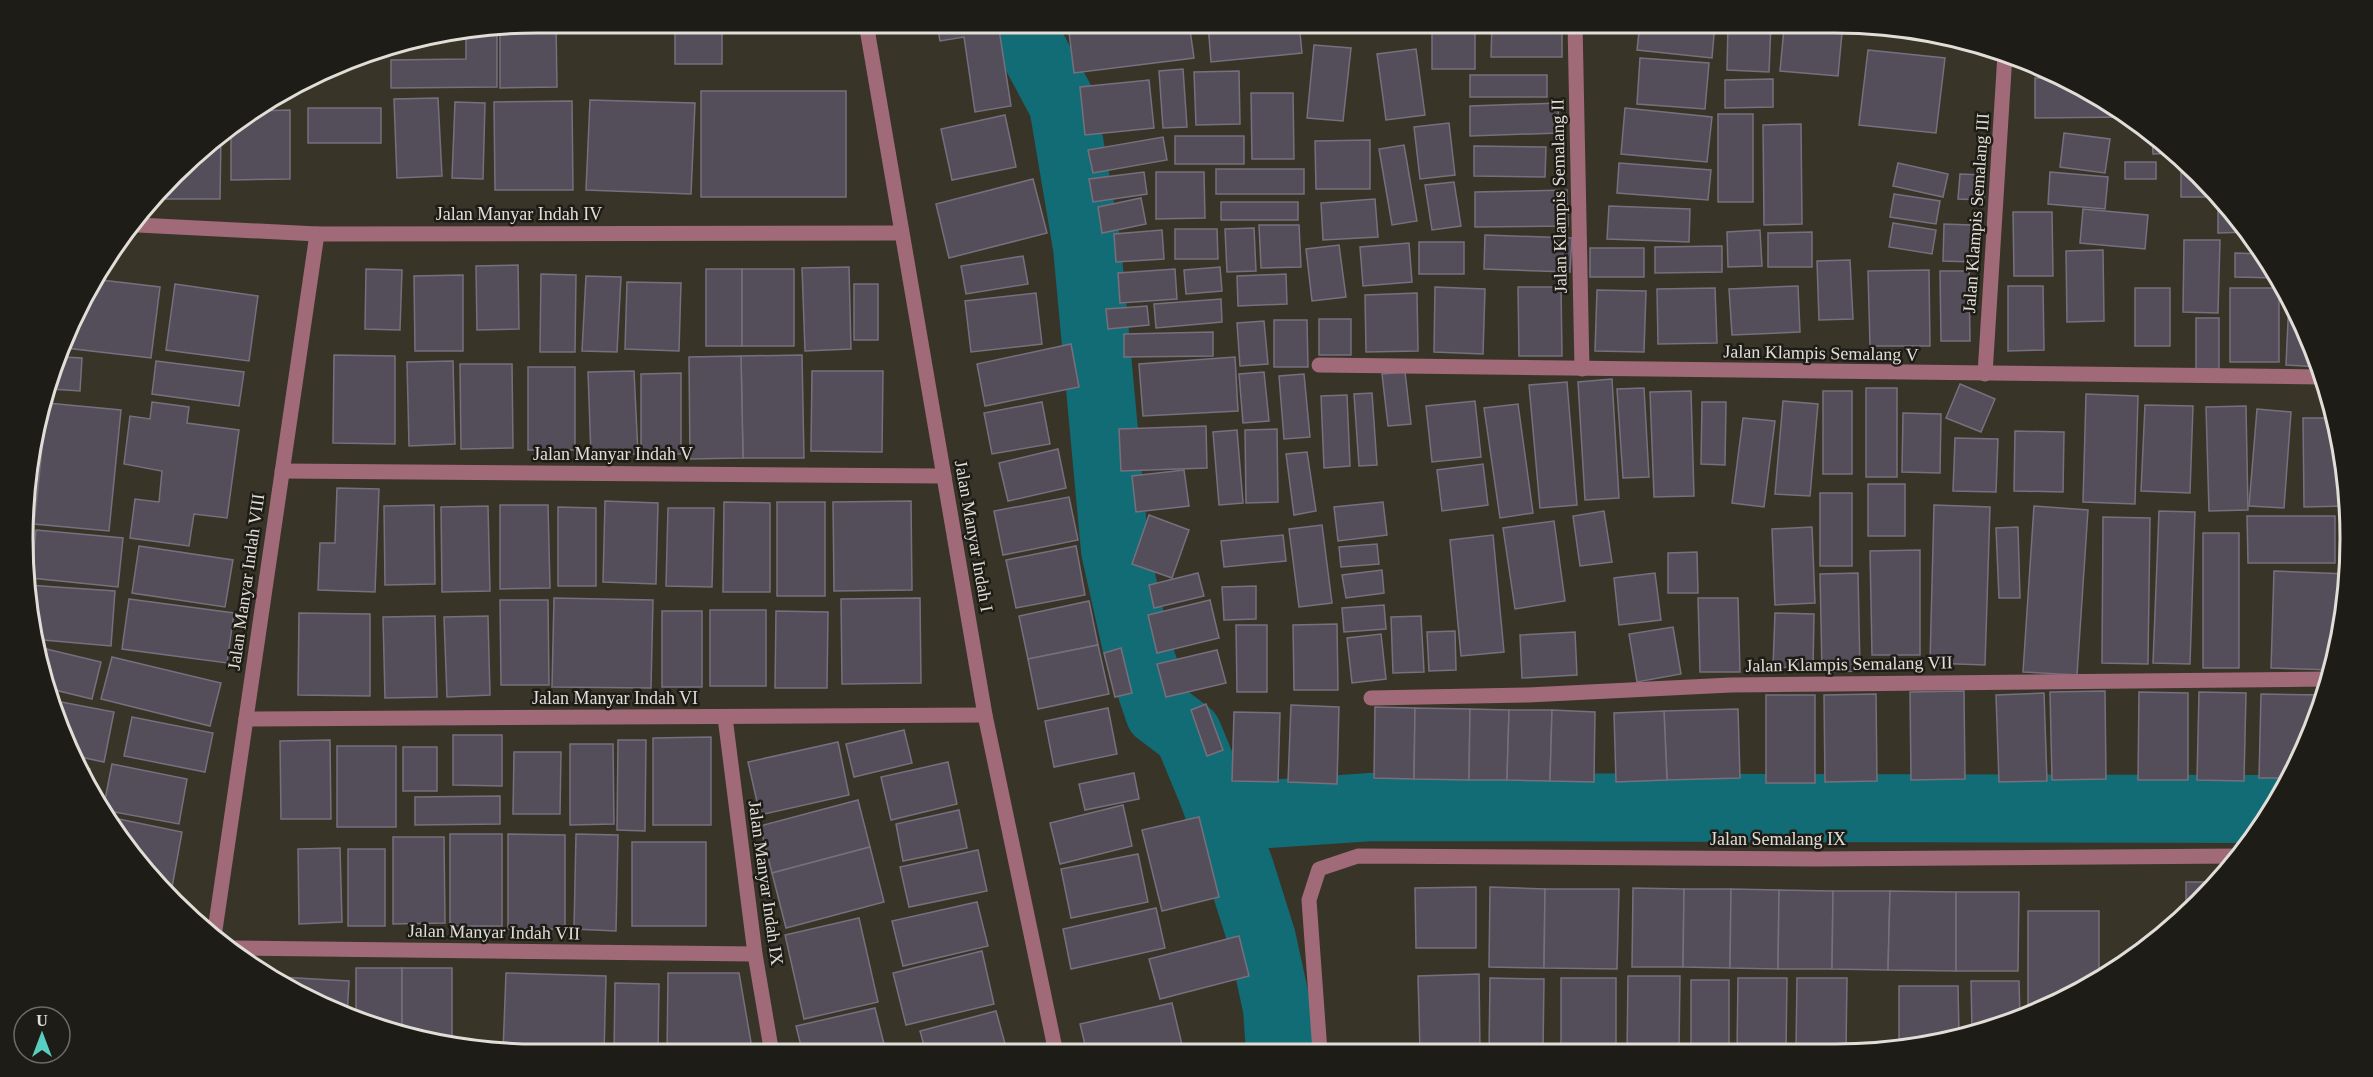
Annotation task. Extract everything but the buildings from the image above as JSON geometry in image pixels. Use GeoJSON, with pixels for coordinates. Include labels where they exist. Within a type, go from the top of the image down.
{"type":"FeatureCollection","features":[{"type":"Feature","properties":{"kind":"street","name":"Jalan Manyar Indah I"},"geometry":{"type":"LineString","coordinates":[[868,33],[985,715],[1054,1044]]}},
{"type":"Feature","properties":{"kind":"street","name":"Jalan Klampis Semalang II"},"geometry":{"type":"LineString","coordinates":[[1575,33],[1582,369]]}},
{"type":"Feature","properties":{"kind":"street","name":"Jalan Klampis Semalang III"},"geometry":{"type":"LineString","coordinates":[[1985,374],[2004,63]]}},
{"type":"Feature","properties":{"kind":"street","name":"Jalan Manyar Indah IV"},"geometry":{"type":"LineString","coordinates":[[142,225],[317,234],[901,233]]}},
{"type":"Feature","properties":{"kind":"street","name":"Jalan Manyar Indah VIII"},"geometry":{"type":"LineString","coordinates":[[215,927],[317,234]]}},
{"type":"Feature","properties":{"kind":"street","name":"Jalan Klampis Semalang V"},"geometry":{"type":"LineString","coordinates":[[1319,365],[2313,377]]}},
{"type":"Feature","properties":{"kind":"street","name":"Jalan Manyar Indah V"},"geometry":{"type":"LineString","coordinates":[[282,471],[944,476]]}},
{"type":"Feature","properties":{"kind":"street","name":"Jalan Klampis Semalang VII"},"geometry":{"type":"LineString","coordinates":[[1371,698],[1528,695],[1731,685],[2320,679]]}},
{"type":"Feature","properties":{"kind":"street","name":"Jalan Manyar Indah VI"},"geometry":{"type":"LineString","coordinates":[[246,719],[985,715]]}},
{"type":"Feature","properties":{"kind":"street","name":"Jalan Manyar Indah IX"},"geometry":{"type":"LineString","coordinates":[[724,717],[754,954],[770,1044]]}},
{"type":"Feature","properties":{"kind":"street","name":"Jalan Semalang IX"},"geometry":{"type":"LineString","coordinates":[[1319,1044],[1309,900],[1319,869],[1358,856],[1804,859],[2228,856]]}},
{"type":"Feature","properties":{"kind":"street","name":"Jalan Manyar Indah VII"},"geometry":{"type":"LineString","coordinates":[[243,948],[754,954]]}},
{"type":"Feature","properties":{"kind":"waterway"},"geometry":{"type":"LineString","coordinates":[[1026,33],[1063,105],[1087,247],[1115,550],[1136,644],[1159,712],[1188,734],[1240,869],[1262,939],[1277,1008],[1279,1044]]}},
{"type":"Feature","properties":{"kind":"waterway"},"geometry":{"type":"LineString","coordinates":[[1222,817],[1372,807],[2261,809]]}}]}
